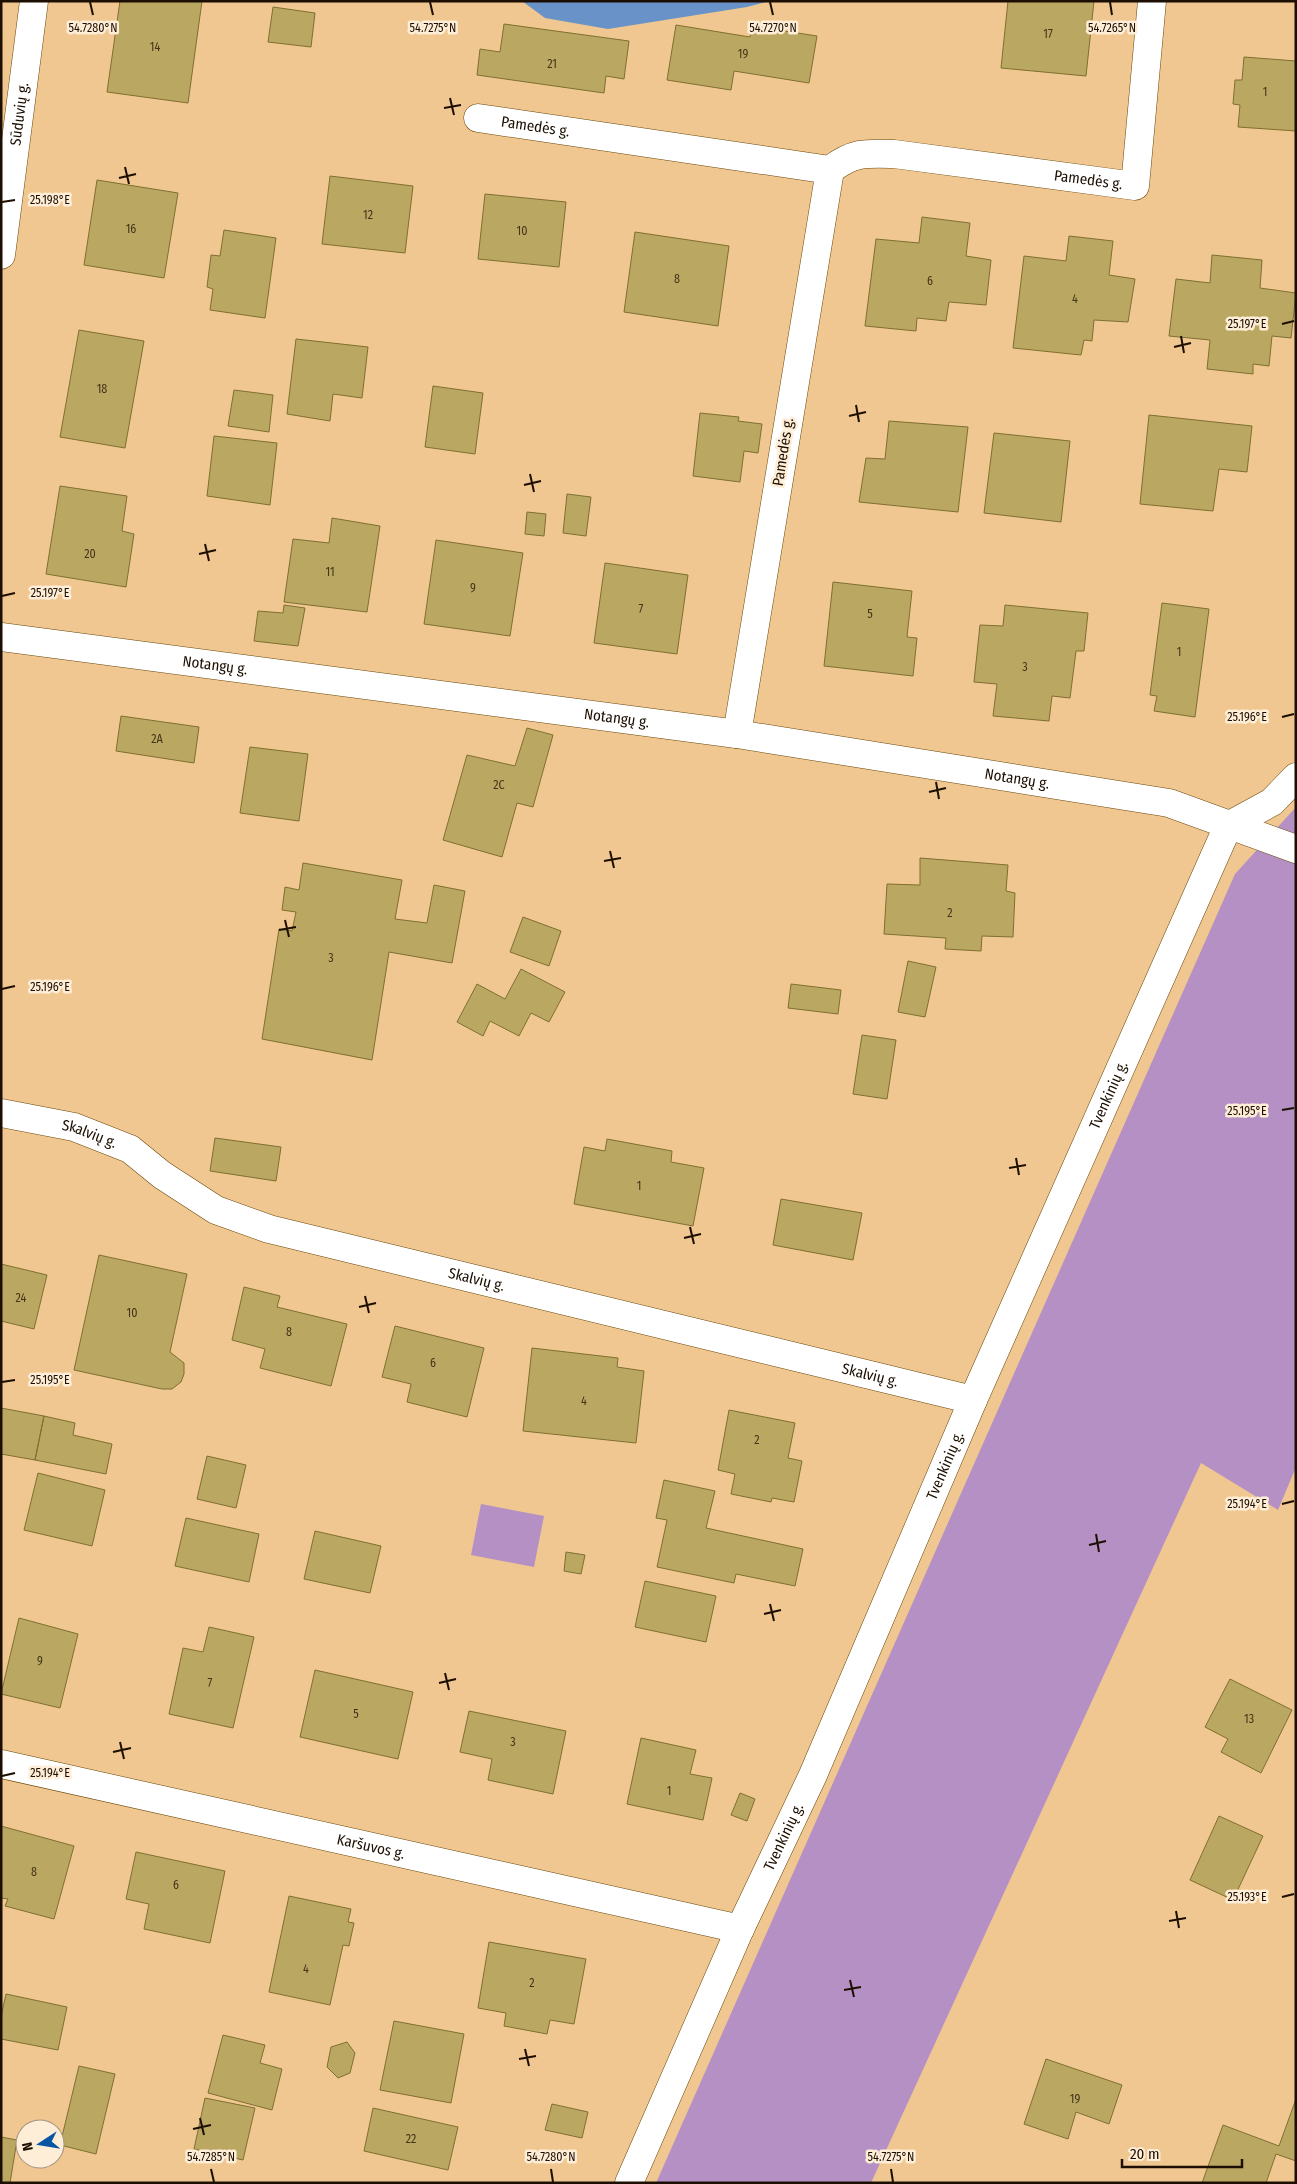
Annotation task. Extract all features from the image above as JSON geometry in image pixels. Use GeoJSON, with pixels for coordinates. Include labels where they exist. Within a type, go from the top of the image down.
{"type":"FeatureCollection","features":[{"type":"Feature","properties":{"kind":"street","name":"Sūduvių g."},"geometry":{"type":"LineString","coordinates":[[1,255],[34,1]]}},
{"type":"Feature","properties":{"kind":"street","name":"Pamedės g."},"geometry":{"type":"LineString","coordinates":[[737,734],[830,170],[843,159],[860,153],[894,154],[1135,186],[1152,1]]}},
{"type":"Feature","properties":{"kind":"street","name":"Pamedės g."},"geometry":{"type":"LineString","coordinates":[[478,118],[830,170]]}},
{"type":"Feature","properties":{"kind":"street","name":"Notangų g."},"geometry":{"type":"LineString","coordinates":[[1,637],[737,734],[1169,803],[1228,826],[1296,848]]}},
{"type":"Feature","properties":{"kind":"street"},"geometry":{"type":"LineString","coordinates":[[1228,826],[1272,802],[1296,777]]}},
{"type":"Feature","properties":{"kind":"street","name":"Tvenkinių g."},"geometry":{"type":"LineString","coordinates":[[629,2183],[740,1929],[813,1775],[973,1400],[1228,826]]}},
{"type":"Feature","properties":{"kind":"street","name":"Skalvių g."},"geometry":{"type":"LineString","coordinates":[[1,1113],[74,1127],[130,1149],[162,1175],[216,1210],[269,1229],[973,1400]]}},
{"type":"Feature","properties":{"kind":"street","name":"Karšuvos g."},"geometry":{"type":"LineString","coordinates":[[1,1764],[740,1929]]}},
{"type":"Feature","properties":{"kind":"shaded area"},"geometry":{"type":"Polygon","coordinates":[[[1296,807],[1296,1467],[1278,1510],[1201,1463],[871,2183],[656,2183],[1235,874],[1296,807]]]}},
{"type":"Feature","properties":{"kind":"shaded area"},"geometry":{"type":"Polygon","coordinates":[[[481,1504],[544,1516],[534,1567],[471,1555],[481,1504]]]}},
{"type":"Feature","properties":{"kind":"water"},"geometry":{"type":"Polygon","coordinates":[[[522,1],[770,1],[747,7],[608,29],[545,18],[522,1]]]}},
{"type":"Feature","properties":{"kind":"building"},"geometry":{"type":"Polygon","coordinates":[[[120,1],[202,1],[188,103],[107,92],[120,1]]]}},
{"type":"Feature","properties":{"kind":"building"},"geometry":{"type":"Polygon","coordinates":[[[1008,1],[1094,1],[1086,76],[1001,68],[1008,1]]]}},
{"type":"Feature","properties":{"kind":"building"},"geometry":{"type":"Polygon","coordinates":[[[273,7],[315,13],[311,47],[268,42],[273,7]]]}},
{"type":"Feature","properties":{"kind":"building"},"geometry":{"type":"Polygon","coordinates":[[[504,24],[629,41],[624,79],[606,76],[604,93],[477,75],[480,49],[500,52],[504,24]]]}},
{"type":"Feature","properties":{"kind":"building"},"geometry":{"type":"Polygon","coordinates":[[[676,25],[750,37],[752,26],[817,36],[809,83],[734,71],[731,90],[667,80],[676,25]]]}},
{"type":"Feature","properties":{"kind":"building"},"geometry":{"type":"Polygon","coordinates":[[[1244,57],[1296,61],[1296,131],[1238,127],[1240,105],[1233,104],[1235,80],[1242,80],[1244,57]]]}},
{"type":"Feature","properties":{"kind":"building"},"geometry":{"type":"Polygon","coordinates":[[[330,176],[413,186],[405,253],[322,244],[330,176]]]}},
{"type":"Feature","properties":{"kind":"building"},"geometry":{"type":"Polygon","coordinates":[[[97,180],[178,193],[164,278],[84,265],[97,180]]]}},
{"type":"Feature","properties":{"kind":"building"},"geometry":{"type":"Polygon","coordinates":[[[485,194],[566,202],[559,267],[478,259],[485,194]]]}},
{"type":"Feature","properties":{"kind":"building"},"geometry":{"type":"Polygon","coordinates":[[[922,217],[970,223],[966,256],[991,260],[986,305],[949,302],[946,321],[917,318],[916,331],[865,326],[876,239],[919,243],[922,217]]]}},
{"type":"Feature","properties":{"kind":"building"},"geometry":{"type":"Polygon","coordinates":[[[224,230],[276,238],[265,318],[210,310],[213,289],[207,287],[211,255],[220,256],[224,230]]]}},
{"type":"Feature","properties":{"kind":"building"},"geometry":{"type":"Polygon","coordinates":[[[635,232],[729,246],[718,326],[624,312],[635,232]]]}},
{"type":"Feature","properties":{"kind":"building"},"geometry":{"type":"Polygon","coordinates":[[[1069,236],[1113,241],[1109,275],[1135,279],[1128,322],[1094,320],[1092,341],[1084,340],[1081,355],[1013,348],[1024,256],[1066,261],[1069,236]]]}},
{"type":"Feature","properties":{"kind":"building"},"geometry":{"type":"Polygon","coordinates":[[[1212,255],[1262,260],[1260,288],[1296,293],[1291,338],[1272,336],[1269,366],[1253,364],[1253,374],[1207,369],[1210,340],[1169,336],[1176,279],[1210,283],[1212,255]]]}},
{"type":"Feature","properties":{"kind":"building"},"geometry":{"type":"Polygon","coordinates":[[[79,330],[144,341],[125,448],[60,437],[79,330]]]}},
{"type":"Feature","properties":{"kind":"building"},"geometry":{"type":"Polygon","coordinates":[[[296,339],[368,347],[362,398],[333,394],[330,421],[287,414],[296,339]]]}},
{"type":"Feature","properties":{"kind":"building"},"geometry":{"type":"Polygon","coordinates":[[[433,386],[483,393],[475,454],[425,447],[433,386]]]}},
{"type":"Feature","properties":{"kind":"building"},"geometry":{"type":"Polygon","coordinates":[[[234,390],[273,395],[269,432],[228,426],[234,390]]]}},
{"type":"Feature","properties":{"kind":"building"},"geometry":{"type":"Polygon","coordinates":[[[700,413],[739,417],[738,421],[762,424],[758,453],[744,451],[740,482],[693,476],[700,413]]]}},
{"type":"Feature","properties":{"kind":"building"},"geometry":{"type":"Polygon","coordinates":[[[1149,415],[1252,426],[1247,472],[1219,469],[1213,511],[1140,504],[1149,415]]]}},
{"type":"Feature","properties":{"kind":"building"},"geometry":{"type":"Polygon","coordinates":[[[889,421],[968,427],[958,512],[859,502],[866,458],[885,459],[889,421]]]}},
{"type":"Feature","properties":{"kind":"building"},"geometry":{"type":"Polygon","coordinates":[[[994,433],[1070,441],[1061,522],[984,513],[994,433]]]}},
{"type":"Feature","properties":{"kind":"building"},"geometry":{"type":"Polygon","coordinates":[[[214,436],[277,443],[270,505],[207,496],[214,436]]]}},
{"type":"Feature","properties":{"kind":"building"},"geometry":{"type":"Polygon","coordinates":[[[60,486],[127,496],[122,531],[134,534],[126,587],[46,574],[60,486]]]}},
{"type":"Feature","properties":{"kind":"building"},"geometry":{"type":"Polygon","coordinates":[[[567,494],[591,497],[586,536],[563,533],[567,494]]]}},
{"type":"Feature","properties":{"kind":"building"},"geometry":{"type":"Polygon","coordinates":[[[527,512],[546,514],[544,536],[525,534],[527,512]]]}},
{"type":"Feature","properties":{"kind":"building"},"geometry":{"type":"Polygon","coordinates":[[[332,518],[380,526],[367,612],[284,602],[293,539],[329,543],[332,518]]]}},
{"type":"Feature","properties":{"kind":"building"},"geometry":{"type":"Polygon","coordinates":[[[436,540],[523,553],[510,636],[424,624],[436,540]]]}},
{"type":"Feature","properties":{"kind":"building"},"geometry":{"type":"Polygon","coordinates":[[[605,563],[688,575],[677,654],[594,643],[605,563]]]}},
{"type":"Feature","properties":{"kind":"building"},"geometry":{"type":"Polygon","coordinates":[[[833,582],[912,591],[907,637],[917,638],[913,676],[824,666],[833,582]]]}},
{"type":"Feature","properties":{"kind":"building"},"geometry":{"type":"Polygon","coordinates":[[[1162,603],[1209,609],[1195,717],[1154,711],[1157,696],[1150,695],[1162,603]]]}},
{"type":"Feature","properties":{"kind":"building"},"geometry":{"type":"Polygon","coordinates":[[[284,605],[305,608],[298,646],[254,641],[258,611],[283,613],[284,605]]]}},
{"type":"Feature","properties":{"kind":"building"},"geometry":{"type":"Polygon","coordinates":[[[1005,605],[1088,613],[1084,651],[1076,651],[1070,698],[1052,696],[1049,721],[993,716],[997,684],[974,682],[980,625],[1003,626],[1005,605]]]}},
{"type":"Feature","properties":{"kind":"building"},"geometry":{"type":"Polygon","coordinates":[[[121,716],[199,727],[194,763],[116,751],[121,716]]]}},
{"type":"Feature","properties":{"kind":"building"},"geometry":{"type":"Polygon","coordinates":[[[527,728],[553,735],[533,807],[517,803],[502,857],[443,840],[467,755],[515,766],[527,728]]]}},
{"type":"Feature","properties":{"kind":"building"},"geometry":{"type":"Polygon","coordinates":[[[250,747],[308,754],[299,821],[240,813],[250,747]]]}},
{"type":"Feature","properties":{"kind":"building"},"geometry":{"type":"Polygon","coordinates":[[[920,858],[1008,865],[1006,891],[1015,893],[1013,937],[982,936],[981,951],[945,949],[946,938],[884,934],[887,884],[920,885],[920,858]]]}},
{"type":"Feature","properties":{"kind":"building"},"geometry":{"type":"Polygon","coordinates":[[[303,863],[402,880],[395,919],[427,923],[434,885],[465,891],[452,963],[389,952],[372,1060],[262,1039],[279,929],[292,931],[296,912],[282,910],[285,887],[299,890],[303,863]]]}},
{"type":"Feature","properties":{"kind":"building"},"geometry":{"type":"Polygon","coordinates":[[[523,917],[561,931],[549,966],[510,952],[523,917]]]}},
{"type":"Feature","properties":{"kind":"building"},"geometry":{"type":"Polygon","coordinates":[[[908,961],[936,967],[925,1017],[898,1012],[908,961]]]}},
{"type":"Feature","properties":{"kind":"building"},"geometry":{"type":"Polygon","coordinates":[[[521,969],[565,992],[549,1022],[531,1013],[519,1036],[490,1021],[483,1036],[457,1022],[477,984],[505,999],[521,969]]]}},
{"type":"Feature","properties":{"kind":"building"},"geometry":{"type":"Polygon","coordinates":[[[791,984],[841,990],[838,1014],[788,1008],[791,984]]]}},
{"type":"Feature","properties":{"kind":"building"},"geometry":{"type":"Polygon","coordinates":[[[862,1035],[896,1040],[887,1099],[853,1094],[862,1035]]]}},
{"type":"Feature","properties":{"kind":"building"},"geometry":{"type":"Polygon","coordinates":[[[215,1138],[281,1147],[276,1181],[210,1171],[215,1138]]]}},
{"type":"Feature","properties":{"kind":"building"},"geometry":{"type":"Polygon","coordinates":[[[607,1139],[672,1151],[671,1162],[704,1168],[693,1226],[574,1204],[584,1147],[605,1151],[607,1139]]]}},
{"type":"Feature","properties":{"kind":"building"},"geometry":{"type":"Polygon","coordinates":[[[781,1199],[862,1213],[853,1260],[773,1245],[781,1199]]]}},
{"type":"Feature","properties":{"kind":"building"},"geometry":{"type":"Polygon","coordinates":[[[99,1255],[187,1274],[170,1352],[184,1363],[184,1374],[181,1382],[172,1389],[162,1389],[74,1370],[99,1255]]]}},
{"type":"Feature","properties":{"kind":"building"},"geometry":{"type":"Polygon","coordinates":[[[1,1264],[47,1275],[34,1329],[1,1321],[1,1264]]]}},
{"type":"Feature","properties":{"kind":"building"},"geometry":{"type":"Polygon","coordinates":[[[244,1287],[280,1296],[277,1307],[347,1324],[331,1386],[260,1368],[265,1349],[232,1340],[244,1287]]]}},
{"type":"Feature","properties":{"kind":"building"},"geometry":{"type":"Polygon","coordinates":[[[395,1326],[484,1348],[467,1417],[407,1402],[411,1384],[382,1377],[395,1326]]]}},
{"type":"Feature","properties":{"kind":"building"},"geometry":{"type":"Polygon","coordinates":[[[532,1348],[618,1358],[617,1367],[644,1371],[636,1443],[523,1431],[532,1348]]]}},
{"type":"Feature","properties":{"kind":"building"},"geometry":{"type":"Polygon","coordinates":[[[1,1408],[44,1416],[35,1460],[1,1454],[1,1408]]]}},
{"type":"Feature","properties":{"kind":"building"},"geometry":{"type":"Polygon","coordinates":[[[729,1410],[795,1423],[788,1458],[802,1461],[794,1502],[772,1498],[771,1502],[731,1494],[735,1474],[718,1470],[729,1410]]]}},
{"type":"Feature","properties":{"kind":"building"},"geometry":{"type":"Polygon","coordinates":[[[44,1416],[75,1423],[73,1435],[112,1444],[106,1474],[35,1460],[44,1416]]]}},
{"type":"Feature","properties":{"kind":"building"},"geometry":{"type":"Polygon","coordinates":[[[207,1456],[246,1465],[236,1508],[197,1499],[207,1456]]]}},
{"type":"Feature","properties":{"kind":"building"},"geometry":{"type":"Polygon","coordinates":[[[38,1473],[105,1490],[92,1546],[24,1530],[38,1473]]]}},
{"type":"Feature","properties":{"kind":"building"},"geometry":{"type":"Polygon","coordinates":[[[664,1480],[715,1491],[706,1528],[803,1549],[795,1586],[736,1574],[734,1583],[657,1567],[667,1520],[656,1518],[664,1480]]]}},
{"type":"Feature","properties":{"kind":"building"},"geometry":{"type":"Polygon","coordinates":[[[186,1518],[259,1534],[249,1582],[175,1566],[186,1518]]]}},
{"type":"Feature","properties":{"kind":"building"},"geometry":{"type":"Polygon","coordinates":[[[315,1531],[381,1546],[370,1593],[304,1579],[315,1531]]]}},
{"type":"Feature","properties":{"kind":"building"},"geometry":{"type":"Polygon","coordinates":[[[566,1552],[585,1555],[581,1574],[564,1571],[566,1552]]]}},
{"type":"Feature","properties":{"kind":"building"},"geometry":{"type":"Polygon","coordinates":[[[645,1581],[716,1596],[706,1642],[635,1627],[645,1581]]]}},
{"type":"Feature","properties":{"kind":"building"},"geometry":{"type":"Polygon","coordinates":[[[19,1618],[78,1634],[60,1708],[1,1694],[19,1618]]]}},
{"type":"Feature","properties":{"kind":"building"},"geometry":{"type":"Polygon","coordinates":[[[209,1627],[254,1637],[233,1728],[169,1714],[183,1648],[203,1652],[209,1627]]]}},
{"type":"Feature","properties":{"kind":"building"},"geometry":{"type":"Polygon","coordinates":[[[315,1670],[413,1692],[398,1759],[300,1737],[315,1670]]]}},
{"type":"Feature","properties":{"kind":"building"},"geometry":{"type":"Polygon","coordinates":[[[1230,1679],[1292,1710],[1261,1773],[1221,1752],[1228,1739],[1205,1727],[1230,1679]]]}},
{"type":"Feature","properties":{"kind":"building"},"geometry":{"type":"Polygon","coordinates":[[[469,1711],[566,1731],[553,1794],[488,1780],[492,1759],[460,1752],[469,1711]]]}},
{"type":"Feature","properties":{"kind":"building"},"geometry":{"type":"Polygon","coordinates":[[[641,1738],[696,1750],[690,1774],[712,1778],[703,1820],[627,1804],[641,1738]]]}},
{"type":"Feature","properties":{"kind":"building"},"geometry":{"type":"Polygon","coordinates":[[[740,1793],[755,1799],[747,1821],[731,1815],[740,1793]]]}},
{"type":"Feature","properties":{"kind":"building"},"geometry":{"type":"Polygon","coordinates":[[[1219,1816],[1263,1836],[1233,1900],[1190,1880],[1219,1816]]]}},
{"type":"Feature","properties":{"kind":"building"},"geometry":{"type":"Polygon","coordinates":[[[1,1826],[74,1846],[54,1919],[5,1906],[8,1899],[1,1898],[1,1826]]]}},
{"type":"Feature","properties":{"kind":"building"},"geometry":{"type":"Polygon","coordinates":[[[136,1852],[225,1871],[210,1943],[144,1929],[149,1904],[126,1899],[136,1852]]]}},
{"type":"Feature","properties":{"kind":"building"},"geometry":{"type":"Polygon","coordinates":[[[289,1896],[351,1909],[348,1922],[354,1923],[349,1946],[343,1945],[330,2005],[269,1992],[289,1896]]]}},
{"type":"Feature","properties":{"kind":"building"},"geometry":{"type":"Polygon","coordinates":[[[489,1942],[586,1959],[574,2024],[550,2020],[547,2034],[504,2026],[506,2013],[478,2008],[489,1942]]]}},
{"type":"Feature","properties":{"kind":"building"},"geometry":{"type":"Polygon","coordinates":[[[6,1994],[67,2007],[58,2050],[1,2039],[1,2017],[6,1994]]]}},
{"type":"Feature","properties":{"kind":"building"},"geometry":{"type":"Polygon","coordinates":[[[394,2021],[464,2034],[451,2103],[380,2090],[394,2021]]]}},
{"type":"Feature","properties":{"kind":"building"},"geometry":{"type":"Polygon","coordinates":[[[223,2035],[265,2045],[260,2063],[282,2069],[272,2110],[208,2093],[223,2035]]]}},
{"type":"Feature","properties":{"kind":"building"},"geometry":{"type":"Polygon","coordinates":[[[347,2042],[355,2053],[350,2073],[338,2078],[327,2067],[331,2047],[347,2042]]]}},
{"type":"Feature","properties":{"kind":"building"},"geometry":{"type":"Polygon","coordinates":[[[1046,2059],[1122,2085],[1109,2124],[1076,2112],[1068,2139],[1024,2124],[1046,2059]]]}},
{"type":"Feature","properties":{"kind":"building"},"geometry":{"type":"Polygon","coordinates":[[[79,2066],[115,2074],[96,2154],[65,2146],[65,2124],[79,2066]]]}},
{"type":"Feature","properties":{"kind":"building"},"geometry":{"type":"Polygon","coordinates":[[[205,2098],[255,2108],[243,2160],[194,2149],[205,2098]]]}},
{"type":"Feature","properties":{"kind":"building"},"geometry":{"type":"Polygon","coordinates":[[[1296,2099],[1296,2161],[1276,2154],[1266,2183],[1202,2183],[1223,2125],[1279,2146],[1296,2099]]]}},
{"type":"Feature","properties":{"kind":"building"},"geometry":{"type":"Polygon","coordinates":[[[552,2104],[588,2112],[582,2138],[545,2130],[552,2104]]]}},
{"type":"Feature","properties":{"kind":"building"},"geometry":{"type":"Polygon","coordinates":[[[373,2108],[458,2127],[448,2170],[364,2151],[373,2108]]]}},
{"type":"Feature","properties":{"kind":"building"},"geometry":{"type":"Polygon","coordinates":[[[1,2137],[15,2140],[15,2152],[10,2183],[1,2183],[1,2137]]]}}]}
